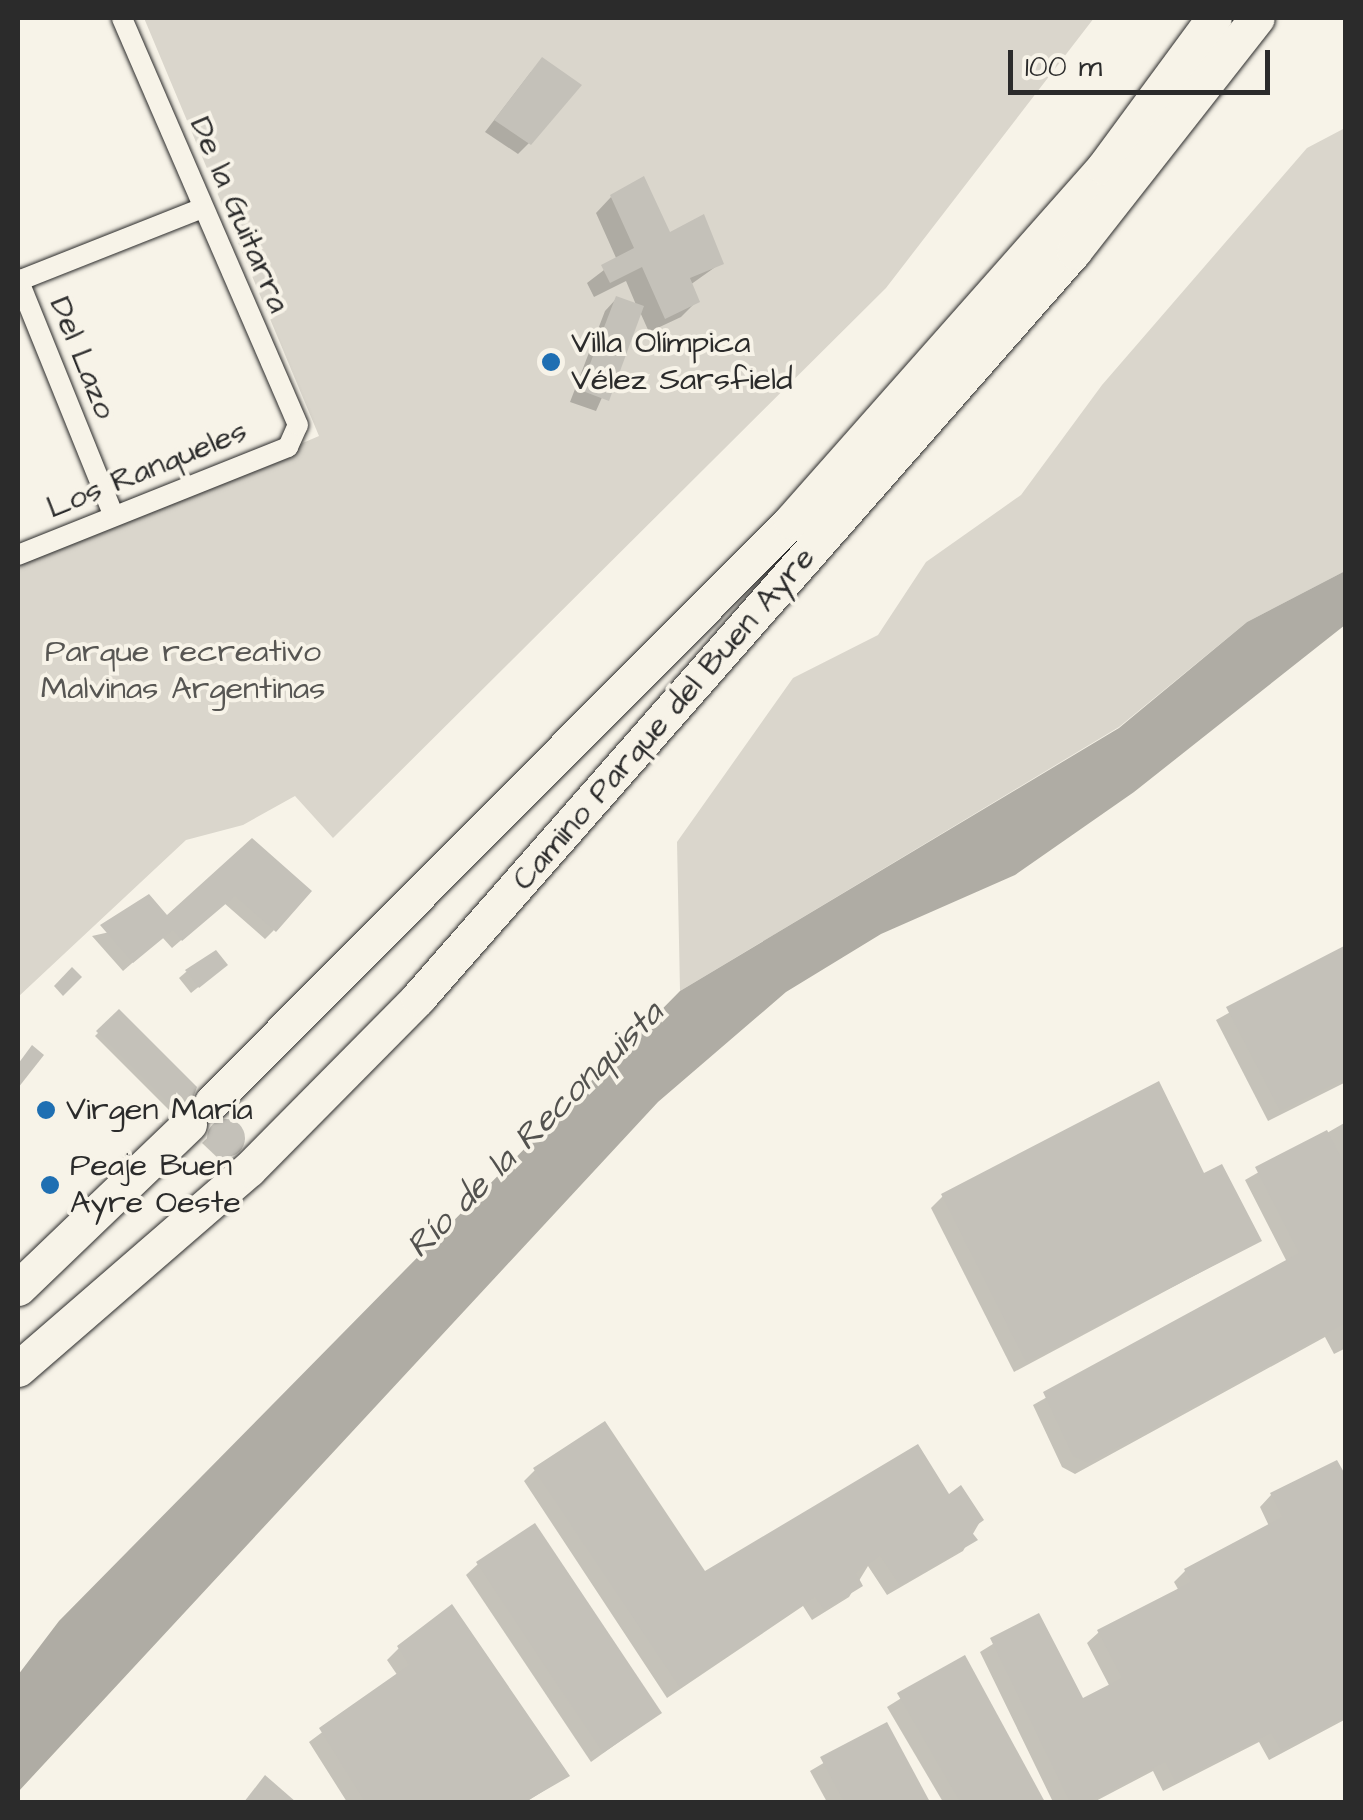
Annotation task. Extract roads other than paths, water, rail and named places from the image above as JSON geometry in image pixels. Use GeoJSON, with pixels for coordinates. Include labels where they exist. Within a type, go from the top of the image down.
{"type":"FeatureCollection","features":[{"type":"Feature","properties":{"kind":"highway","name":"Camino Parque del Buen Ayre"},"geometry":{"type":"LineString","coordinates":[[18,1288],[201,1113],[791,521],[1104,167],[1214,18]]}},
{"type":"Feature","properties":{"kind":"highway","name":"Camino Parque del Buen Ayre"},"geometry":{"type":"LineString","coordinates":[[18,1368],[250,1168],[418,998],[1074,252],[1256,18]]}},
{"type":"Feature","properties":{"kind":"street","name":"De la Guitarra"},"geometry":{"type":"LineString","coordinates":[[122,18],[296,437]]}},
{"type":"Feature","properties":{"kind":"street"},"geometry":{"type":"LineString","coordinates":[[18,280],[202,208]]}},
{"type":"Feature","properties":{"kind":"street","name":"Del Lazo"},"geometry":{"type":"LineString","coordinates":[[18,280],[113,514]]}},
{"type":"Feature","properties":{"kind":"street","name":"Los Ranqueles"},"geometry":{"type":"LineString","coordinates":[[18,555],[296,437]]}},
{"type":"Feature","properties":{"kind":"place","name":"Villa Olímpica Vélez Sarsfield"},"geometry":{"type":"Point","coordinates":[551,362]}},
{"type":"Feature","properties":{"kind":"place","name":"Virgen María"},"geometry":{"type":"Point","coordinates":[46,1110]}},
{"type":"Feature","properties":{"kind":"place","name":"Peaje Buen Ayre Oeste"},"geometry":{"type":"Point","coordinates":[50,1185]}},
{"type":"Feature","properties":{"kind":"park label","name":"Parque recreativo Malvinas Argentinas"},"geometry":{"type":"Point","coordinates":[183,672]}},
{"type":"Feature","properties":{"kind":"water label","name":"Río de la Reconquista"},"geometry":{"type":"Point","coordinates":[535,1130]}}]}
